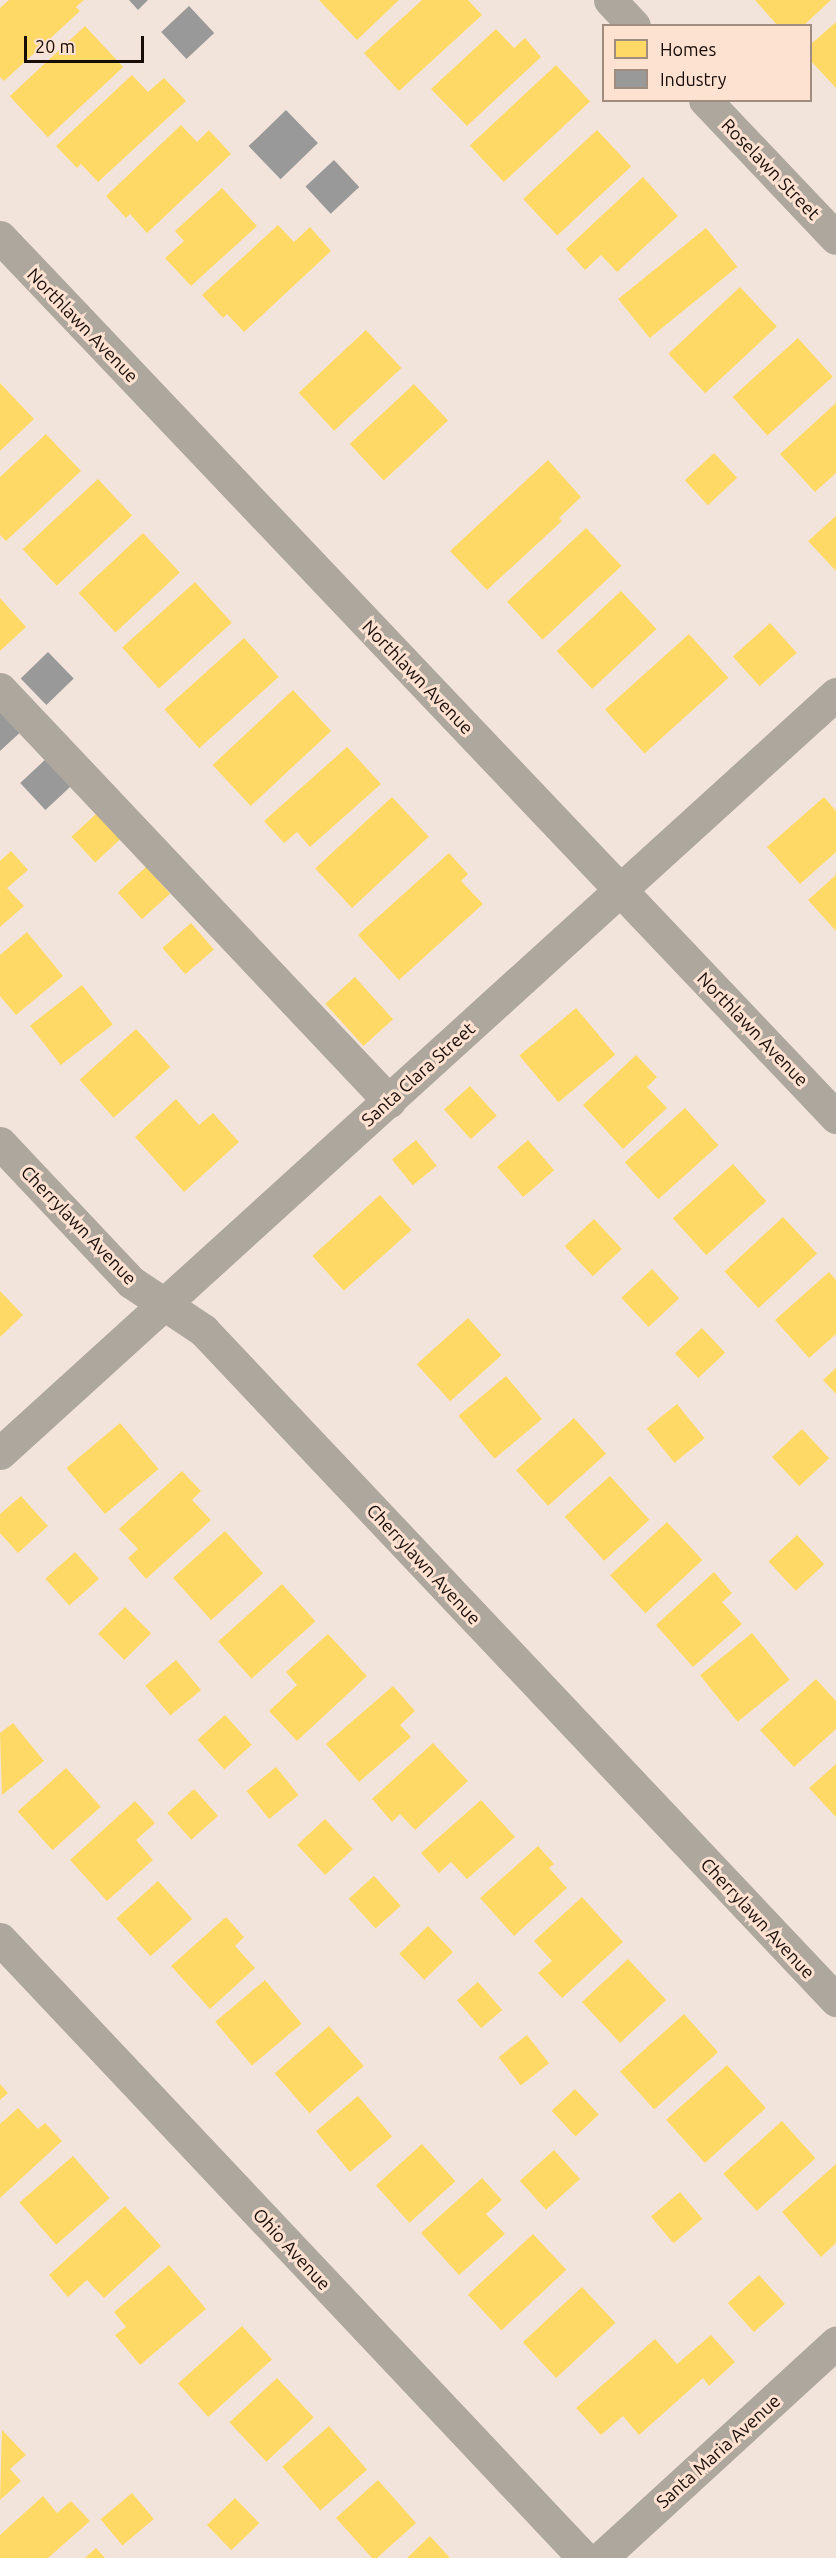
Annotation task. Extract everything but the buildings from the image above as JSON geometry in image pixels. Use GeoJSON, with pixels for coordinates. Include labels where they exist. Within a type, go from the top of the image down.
{"type":"FeatureCollection","features":[{"type":"Feature","properties":{"kind":"street"},"geometry":{"type":"LineString","coordinates":[[610,0],[632,24]]}},
{"type":"Feature","properties":{"kind":"street","name":"Roselawn Street"},"geometry":{"type":"LineString","coordinates":[[707,102],[836,238]]}},
{"type":"Feature","properties":{"kind":"street","name":"Northlawn Avenue"},"geometry":{"type":"LineString","coordinates":[[0,237],[836,1117]]}},
{"type":"Feature","properties":{"kind":"street"},"geometry":{"type":"LineString","coordinates":[[0,689],[389,1101]]}},
{"type":"Feature","properties":{"kind":"street","name":"Santa Clara Street"},"geometry":{"type":"LineString","coordinates":[[0,1453],[836,694]]}},
{"type":"Feature","properties":{"kind":"street","name":"Cherrylawn Avenue"},"geometry":{"type":"LineString","coordinates":[[0,1143],[131,1282],[203,1330],[836,2000]]}},
{"type":"Feature","properties":{"kind":"street","name":"Ohio Avenue"},"geometry":{"type":"LineString","coordinates":[[0,1939],[584,2558]]}},
{"type":"Feature","properties":{"kind":"street","name":"Santa Maria Avenue"},"geometry":{"type":"LineString","coordinates":[[601,2558],[836,2343]]}}]}
